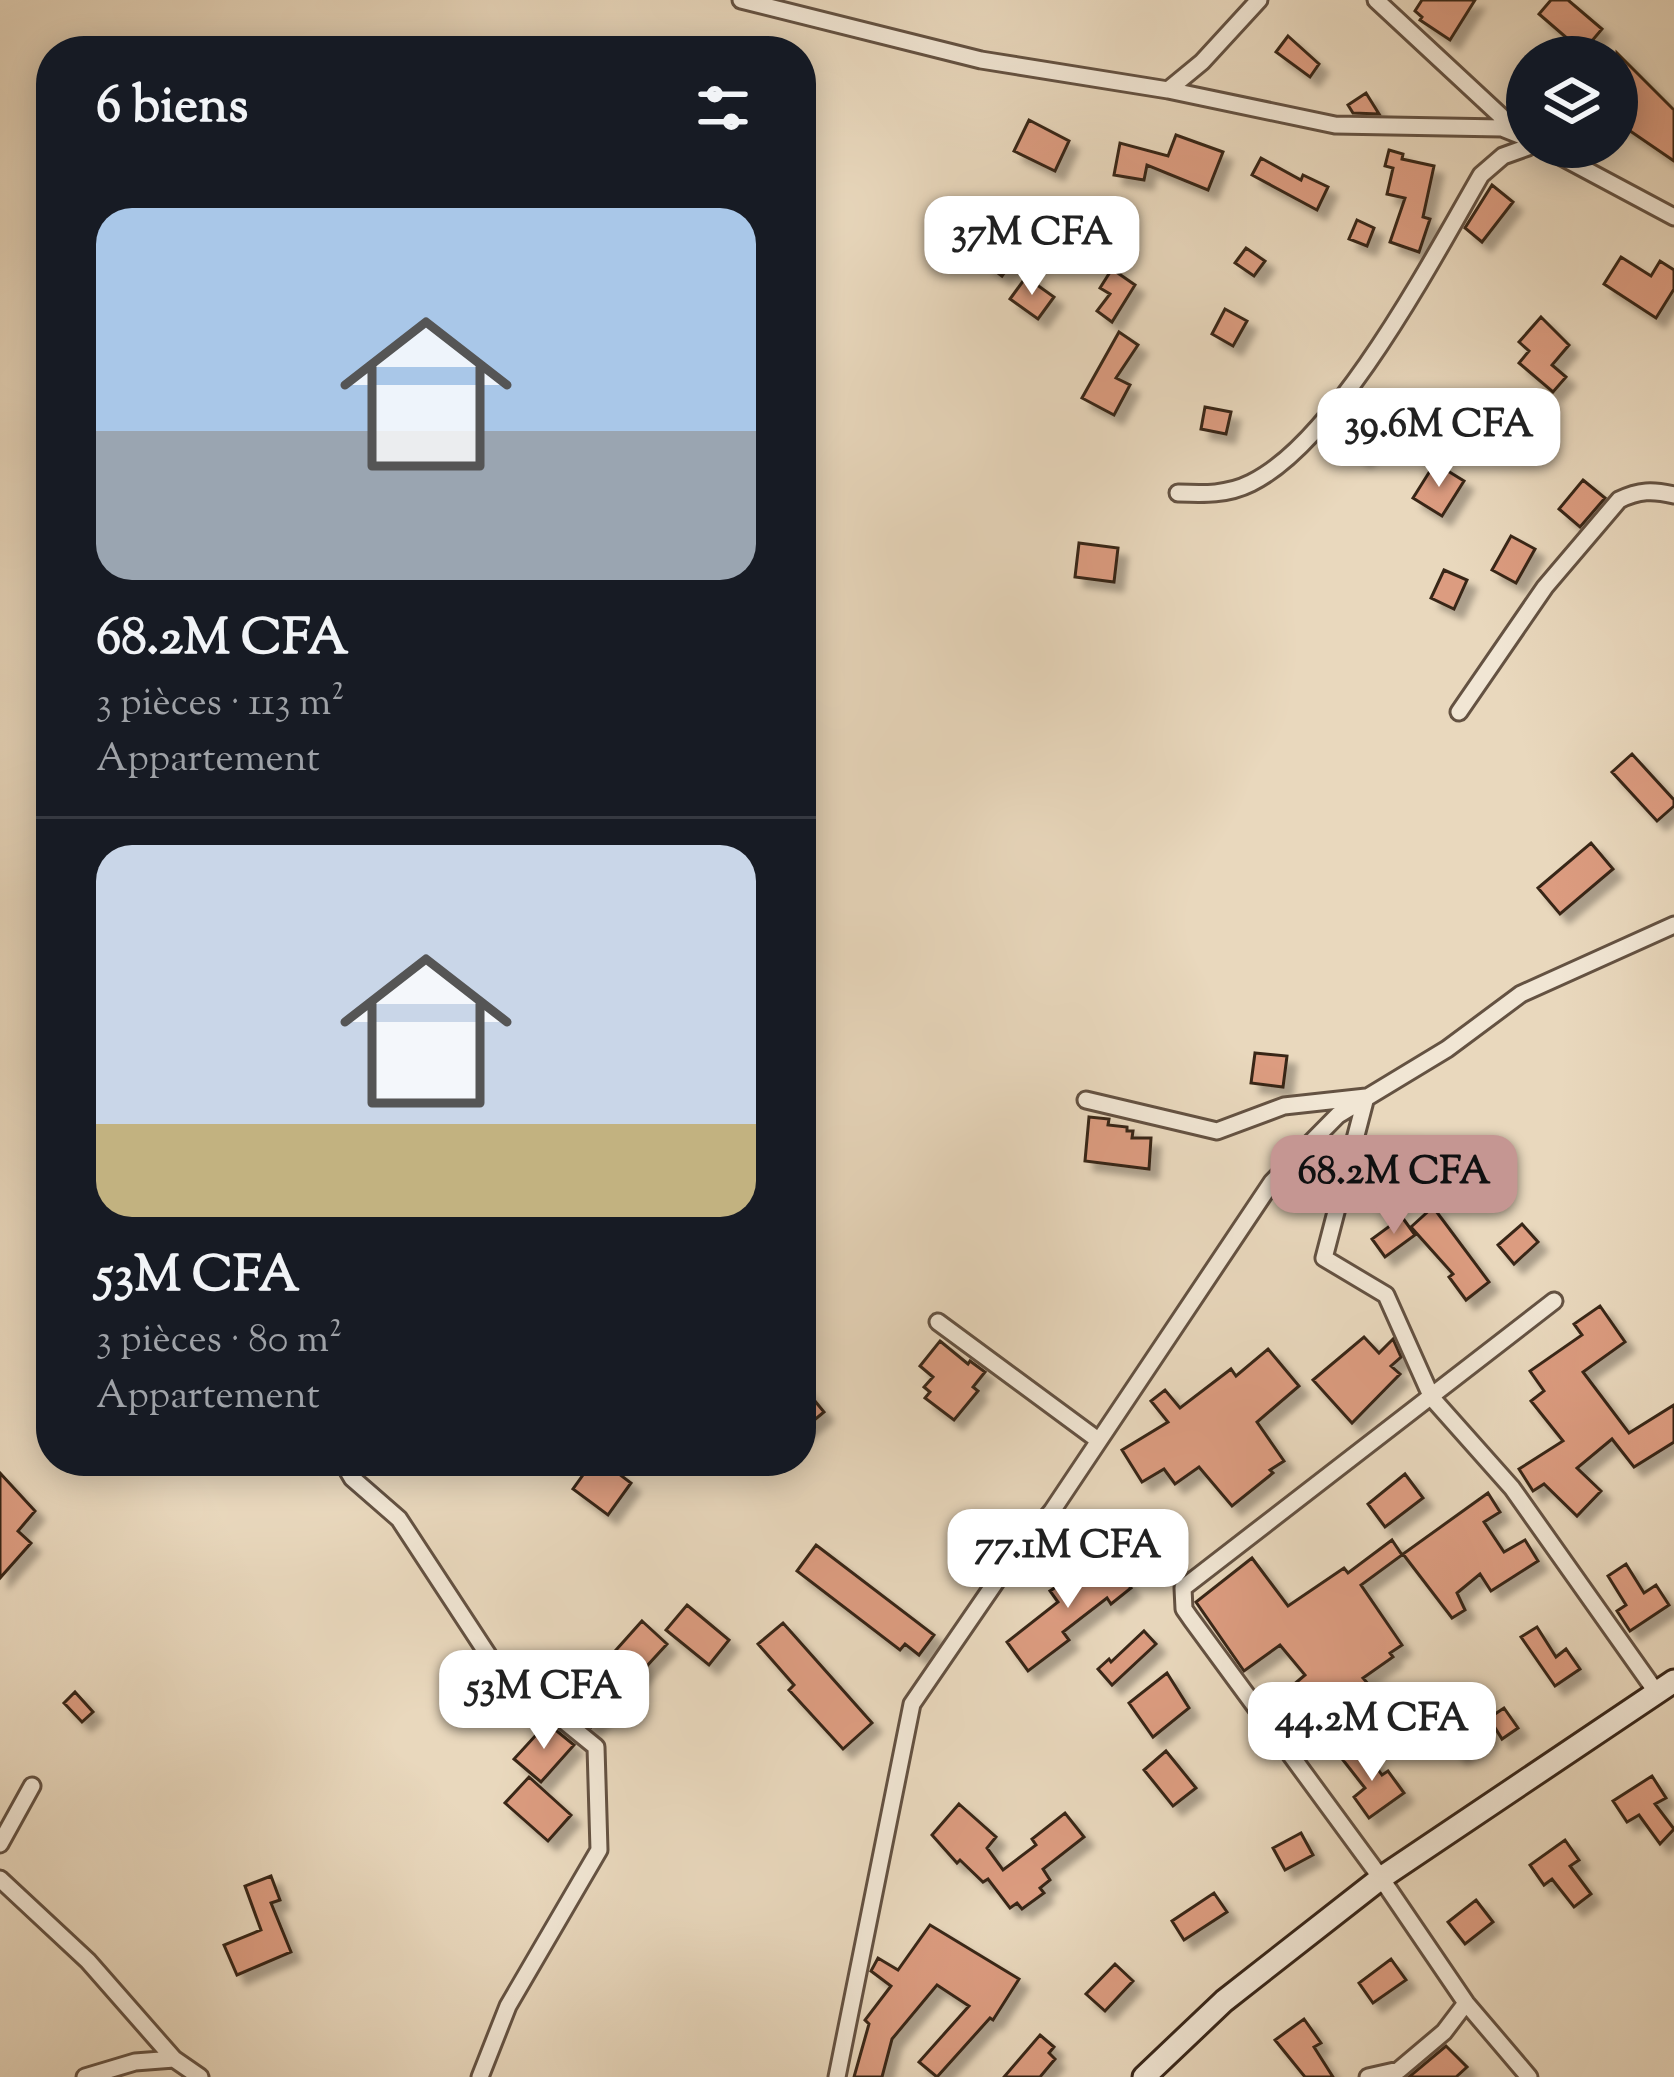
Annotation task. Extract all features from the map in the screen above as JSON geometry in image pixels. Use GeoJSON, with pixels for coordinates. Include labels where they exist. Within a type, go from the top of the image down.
{"type":"FeatureCollection","features":[{"type":"Feature","properties":{"kind":"main road"},"geometry":{"type":"LineString","coordinates":[[1144,2077],[1224,2001],[1382,1878],[1666,1687]]}},
{"type":"Feature","properties":{"kind":"street"},"geometry":{"type":"LineString","coordinates":[[741,0],[981,60],[1168,90],[1335,125],[1506,134]]}},
{"type":"Feature","properties":{"kind":"street"},"geometry":{"type":"LineString","coordinates":[[1168,90],[1202,62],[1259,0]]}},
{"type":"Feature","properties":{"kind":"street"},"geometry":{"type":"LineString","coordinates":[[1376,0],[1506,120]]}},
{"type":"Feature","properties":{"kind":"street"},"geometry":{"type":"LineString","coordinates":[[1178,493],[1216,494],[1246,485],[1274,470],[1301,446],[1338,404],[1480,175],[1506,155]]}},
{"type":"Feature","properties":{"kind":"street"},"geometry":{"type":"LineString","coordinates":[[1582,168],[1674,218]]}},
{"type":"Feature","properties":{"kind":"street"},"geometry":{"type":"LineString","coordinates":[[1460,712],[1545,587],[1619,500],[1654,490],[1674,495]]}},
{"type":"Feature","properties":{"kind":"street"},"geometry":{"type":"LineString","coordinates":[[837,2077],[911,1704],[1008,1564],[1052,1511],[1272,1182],[1338,1114],[1461,1040],[1521,994],[1674,925]]}},
{"type":"Feature","properties":{"kind":"street"},"geometry":{"type":"LineString","coordinates":[[1086,1100],[1217,1131],[1284,1106],[1366,1097]]}},
{"type":"Feature","properties":{"kind":"street"},"geometry":{"type":"LineString","coordinates":[[1366,1097],[1324,1258],[1386,1294],[1432,1397],[1533,1516],[1666,1687]]}},
{"type":"Feature","properties":{"kind":"street"},"geometry":{"type":"LineString","coordinates":[[1528,2077],[1466,2003],[1382,1878],[1184,1609],[1182,1598],[1183,1588],[1226,1553],[1554,1301]]}},
{"type":"Feature","properties":{"kind":"street"},"geometry":{"type":"LineString","coordinates":[[938,1322],[1098,1440]]}},
{"type":"Feature","properties":{"kind":"street"},"geometry":{"type":"LineString","coordinates":[[351,1476],[399,1519],[494,1664],[596,1747],[599,1850],[508,2006],[480,2077]]}},
{"type":"Feature","properties":{"kind":"street"},"geometry":{"type":"LineString","coordinates":[[0,1844],[32,1786]]}},
{"type":"Feature","properties":{"kind":"street"},"geometry":{"type":"LineString","coordinates":[[0,1879],[88,1961],[174,2059],[200,2077]]}},
{"type":"Feature","properties":{"kind":"street"},"geometry":{"type":"LineString","coordinates":[[1368,2077],[1399,2071],[1444,2032],[1466,2003]]}},
{"type":"Feature","properties":{"kind":"street"},"geometry":{"type":"LineString","coordinates":[[85,2077],[135,2062],[174,2059]]}},
{"type":"Feature","properties":{"kind":"building"},"geometry":{"type":"Polygon","coordinates":[[[1422,0],[1475,0],[1450,40],[1420,20],[1415,11],[1422,0]]]}},
{"type":"Feature","properties":{"kind":"building"},"geometry":{"type":"Polygon","coordinates":[[[1551,0],[1568,0],[1602,29],[1596,36],[1564,36],[1539,14],[1551,0]]]}},
{"type":"Feature","properties":{"kind":"building"},"geometry":{"type":"Polygon","coordinates":[[[1288,36],[1319,64],[1310,77],[1276,52],[1288,36]]]}},
{"type":"Feature","properties":{"kind":"building"},"geometry":{"type":"Polygon","coordinates":[[[1638,74],[1674,110],[1674,161],[1638,136],[1638,74]]]}},
{"type":"Feature","properties":{"kind":"building"},"geometry":{"type":"Polygon","coordinates":[[[1366,93],[1379,114],[1353,113],[1348,105],[1366,93]]]}},
{"type":"Feature","properties":{"kind":"building"},"geometry":{"type":"Polygon","coordinates":[[[1029,120],[1069,141],[1055,171],[1014,151],[1029,120]]]}},
{"type":"Feature","properties":{"kind":"building"},"geometry":{"type":"Polygon","coordinates":[[[1176,135],[1223,152],[1208,190],[1147,165],[1144,180],[1114,175],[1120,143],[1168,156],[1176,135]]]}},
{"type":"Feature","properties":{"kind":"building"},"geometry":{"type":"Polygon","coordinates":[[[1389,150],[1403,154],[1402,159],[1434,166],[1423,217],[1430,219],[1419,252],[1390,242],[1405,198],[1387,194],[1393,168],[1385,166],[1389,150]]]}},
{"type":"Feature","properties":{"kind":"building"},"geometry":{"type":"Polygon","coordinates":[[[1261,158],[1301,180],[1303,175],[1328,187],[1317,210],[1252,175],[1261,158]]]}},
{"type":"Feature","properties":{"kind":"building"},"geometry":{"type":"Polygon","coordinates":[[[1492,185],[1513,202],[1482,242],[1465,228],[1492,185]]]}},
{"type":"Feature","properties":{"kind":"building"},"geometry":{"type":"Polygon","coordinates":[[[988,200],[1018,212],[1008,237],[978,226],[988,200]]]}},
{"type":"Feature","properties":{"kind":"building"},"geometry":{"type":"Polygon","coordinates":[[[1357,220],[1374,228],[1367,246],[1349,239],[1357,220]]]}},
{"type":"Feature","properties":{"kind":"building"},"geometry":{"type":"Polygon","coordinates":[[[999,247],[1014,259],[1002,276],[986,264],[999,247]]]}},
{"type":"Feature","properties":{"kind":"building"},"geometry":{"type":"Polygon","coordinates":[[[1246,248],[1265,261],[1254,276],[1235,263],[1246,248]]]}},
{"type":"Feature","properties":{"kind":"building"},"geometry":{"type":"Polygon","coordinates":[[[1621,257],[1651,276],[1660,261],[1674,270],[1674,289],[1656,318],[1604,284],[1621,257]]]}},
{"type":"Feature","properties":{"kind":"building"},"geometry":{"type":"Polygon","coordinates":[[[1112,269],[1135,285],[1112,322],[1097,311],[1110,294],[1100,288],[1112,269]]]}},
{"type":"Feature","properties":{"kind":"building"},"geometry":{"type":"Polygon","coordinates":[[[1026,277],[1054,297],[1038,319],[1010,299],[1026,277]]]}},
{"type":"Feature","properties":{"kind":"building"},"geometry":{"type":"Polygon","coordinates":[[[1225,309],[1247,321],[1233,346],[1212,334],[1225,309]]]}},
{"type":"Feature","properties":{"kind":"building"},"geometry":{"type":"Polygon","coordinates":[[[1541,317],[1569,345],[1552,365],[1566,377],[1553,392],[1519,363],[1529,351],[1519,342],[1541,317]]]}},
{"type":"Feature","properties":{"kind":"building"},"geometry":{"type":"Polygon","coordinates":[[[1119,332],[1138,345],[1116,378],[1130,385],[1114,415],[1082,398],[1119,332]]]}},
{"type":"Feature","properties":{"kind":"building"},"geometry":{"type":"Polygon","coordinates":[[[1205,407],[1231,412],[1226,434],[1201,429],[1205,407]]]}},
{"type":"Feature","properties":{"kind":"building"},"geometry":{"type":"Polygon","coordinates":[[[1347,419],[1354,424],[1357,420],[1378,436],[1362,458],[1334,438],[1347,419]]]}},
{"type":"Feature","properties":{"kind":"building"},"geometry":{"type":"Polygon","coordinates":[[[1435,463],[1464,481],[1442,516],[1413,498],[1435,463]]]}},
{"type":"Feature","properties":{"kind":"building"},"geometry":{"type":"Polygon","coordinates":[[[1583,480],[1605,498],[1580,527],[1559,509],[1583,480]]]}},
{"type":"Feature","properties":{"kind":"building"},"geometry":{"type":"Polygon","coordinates":[[[1511,536],[1535,549],[1516,583],[1492,570],[1511,536]]]}},
{"type":"Feature","properties":{"kind":"building"},"geometry":{"type":"Polygon","coordinates":[[[1079,543],[1118,548],[1114,582],[1075,577],[1079,543]]]}},
{"type":"Feature","properties":{"kind":"building"},"geometry":{"type":"Polygon","coordinates":[[[1444,570],[1467,580],[1454,609],[1431,598],[1444,570]]]}},
{"type":"Feature","properties":{"kind":"building"},"geometry":{"type":"Polygon","coordinates":[[[1632,754],[1674,800],[1674,806],[1657,821],[1612,772],[1632,754]]]}},
{"type":"Feature","properties":{"kind":"building"},"geometry":{"type":"Polygon","coordinates":[[[1591,843],[1613,869],[1560,914],[1538,888],[1591,843]]]}},
{"type":"Feature","properties":{"kind":"building"},"geometry":{"type":"Polygon","coordinates":[[[1255,1053],[1287,1056],[1283,1087],[1251,1083],[1255,1053]]]}},
{"type":"Feature","properties":{"kind":"building"},"geometry":{"type":"Polygon","coordinates":[[[1089,1117],[1127,1127],[1133,1131],[1132,1138],[1151,1138],[1149,1169],[1085,1161],[1089,1117]]]}},
{"type":"Feature","properties":{"kind":"building"},"geometry":{"type":"Polygon","coordinates":[[[1433,1207],[1489,1282],[1466,1300],[1449,1277],[1453,1274],[1411,1227],[1433,1207]]]}},
{"type":"Feature","properties":{"kind":"building"},"geometry":{"type":"Polygon","coordinates":[[[1402,1217],[1415,1235],[1385,1257],[1372,1239],[1402,1217]]]}},
{"type":"Feature","properties":{"kind":"building"},"geometry":{"type":"Polygon","coordinates":[[[1522,1224],[1538,1242],[1514,1264],[1498,1245],[1522,1224]]]}},
{"type":"Feature","properties":{"kind":"building"},"geometry":{"type":"Polygon","coordinates":[[[1600,1306],[1625,1342],[1583,1372],[1629,1433],[1674,1405],[1674,1442],[1634,1467],[1612,1439],[1577,1468],[1601,1491],[1577,1516],[1544,1484],[1533,1491],[1519,1469],[1563,1441],[1531,1401],[1544,1391],[1530,1371],[1582,1335],[1574,1324],[1600,1306]]]}},
{"type":"Feature","properties":{"kind":"building"},"geometry":{"type":"Polygon","coordinates":[[[1364,1337],[1379,1353],[1393,1339],[1401,1357],[1391,1366],[1400,1374],[1352,1423],[1313,1380],[1364,1337]]]}},
{"type":"Feature","properties":{"kind":"building"},"geometry":{"type":"Polygon","coordinates":[[[940,1341],[985,1372],[973,1387],[978,1391],[954,1420],[925,1398],[930,1392],[924,1387],[933,1377],[920,1366],[940,1341]]]}},
{"type":"Feature","properties":{"kind":"building"},"geometry":{"type":"Polygon","coordinates":[[[1268,1349],[1299,1386],[1257,1422],[1284,1461],[1270,1470],[1273,1473],[1232,1506],[1199,1467],[1175,1484],[1164,1469],[1142,1482],[1122,1450],[1168,1422],[1151,1401],[1165,1390],[1180,1408],[1231,1369],[1236,1376],[1268,1349]]]}},
{"type":"Feature","properties":{"kind":"building"},"geometry":{"type":"Polygon","coordinates":[[[0,1473],[35,1511],[18,1531],[31,1543],[0,1578],[0,1473]]]}},
{"type":"Feature","properties":{"kind":"building"},"geometry":{"type":"Polygon","coordinates":[[[1405,1474],[1423,1498],[1385,1527],[1368,1504],[1405,1474]]]}},
{"type":"Feature","properties":{"kind":"building"},"geometry":{"type":"Polygon","coordinates":[[[582,1476],[622,1476],[631,1483],[608,1515],[573,1489],[582,1476]]]}},
{"type":"Feature","properties":{"kind":"building"},"geometry":{"type":"Polygon","coordinates":[[[1488,1493],[1500,1512],[1484,1522],[1504,1552],[1525,1540],[1538,1561],[1491,1591],[1480,1574],[1457,1593],[1465,1610],[1452,1618],[1403,1554],[1488,1493]]]}},
{"type":"Feature","properties":{"kind":"building"},"geometry":{"type":"Polygon","coordinates":[[[1154,1512],[1162,1524],[1128,1548],[1120,1536],[1154,1512]]]}},
{"type":"Feature","properties":{"kind":"building"},"geometry":{"type":"Polygon","coordinates":[[[1392,1540],[1402,1555],[1361,1585],[1402,1645],[1363,1678],[1369,1685],[1292,1737],[1276,1714],[1300,1695],[1292,1686],[1305,1675],[1280,1645],[1244,1671],[1196,1602],[1252,1558],[1288,1606],[1344,1568],[1348,1573],[1392,1540]]]}},
{"type":"Feature","properties":{"kind":"building"},"geometry":{"type":"Polygon","coordinates":[[[816,1545],[934,1635],[919,1655],[905,1644],[900,1650],[797,1571],[816,1545]]]}},
{"type":"Feature","properties":{"kind":"building"},"geometry":{"type":"Polygon","coordinates":[[[1104,1555],[1131,1588],[1111,1604],[1107,1598],[1063,1632],[1069,1640],[1028,1671],[1007,1642],[1058,1602],[1050,1591],[1104,1555]]]}},
{"type":"Feature","properties":{"kind":"building"},"geometry":{"type":"Polygon","coordinates":[[[1626,1564],[1644,1593],[1656,1585],[1669,1605],[1630,1631],[1617,1611],[1626,1605],[1608,1576],[1626,1564]]]}},
{"type":"Feature","properties":{"kind":"building"},"geometry":{"type":"Polygon","coordinates":[[[687,1605],[729,1640],[709,1665],[666,1630],[687,1605]]]}},
{"type":"Feature","properties":{"kind":"building"},"geometry":{"type":"Polygon","coordinates":[[[642,1621],[667,1644],[591,1727],[565,1707],[642,1621]]]}},
{"type":"Feature","properties":{"kind":"building"},"geometry":{"type":"Polygon","coordinates":[[[783,1623],[872,1723],[843,1749],[789,1690],[794,1685],[758,1644],[783,1623]]]}},
{"type":"Feature","properties":{"kind":"building"},"geometry":{"type":"Polygon","coordinates":[[[1537,1627],[1556,1657],[1566,1649],[1580,1669],[1555,1686],[1521,1637],[1537,1627]]]}},
{"type":"Feature","properties":{"kind":"building"},"geometry":{"type":"Polygon","coordinates":[[[1144,1631],[1156,1644],[1112,1685],[1098,1669],[1144,1631]]]}},
{"type":"Feature","properties":{"kind":"building"},"geometry":{"type":"Polygon","coordinates":[[[1167,1673],[1189,1708],[1153,1737],[1129,1703],[1167,1673]]]}},
{"type":"Feature","properties":{"kind":"building"},"geometry":{"type":"Polygon","coordinates":[[[1455,1688],[1470,1715],[1476,1711],[1490,1734],[1458,1755],[1443,1733],[1456,1724],[1439,1697],[1455,1688]]]}},
{"type":"Feature","properties":{"kind":"building"},"geometry":{"type":"Polygon","coordinates":[[[75,1692],[93,1712],[82,1722],[64,1703],[75,1692]]]}},
{"type":"Feature","properties":{"kind":"building"},"geometry":{"type":"Polygon","coordinates":[[[1504,1708],[1518,1728],[1502,1739],[1489,1718],[1504,1708]]]}},
{"type":"Feature","properties":{"kind":"building"},"geometry":{"type":"Polygon","coordinates":[[[547,1723],[574,1745],[541,1782],[514,1759],[547,1723]]]}},
{"type":"Feature","properties":{"kind":"building"},"geometry":{"type":"Polygon","coordinates":[[[1362,1747],[1382,1775],[1388,1771],[1404,1793],[1369,1818],[1354,1797],[1365,1788],[1343,1760],[1362,1747]]]}},
{"type":"Feature","properties":{"kind":"building"},"geometry":{"type":"Polygon","coordinates":[[[1166,1751],[1196,1788],[1173,1806],[1144,1770],[1166,1751]]]}},
{"type":"Feature","properties":{"kind":"building"},"geometry":{"type":"Polygon","coordinates":[[[1652,1776],[1666,1798],[1655,1804],[1674,1829],[1660,1844],[1639,1815],[1627,1822],[1613,1801],[1652,1776]]]}},
{"type":"Feature","properties":{"kind":"building"},"geometry":{"type":"Polygon","coordinates":[[[529,1777],[571,1815],[548,1841],[505,1803],[529,1777]]]}},
{"type":"Feature","properties":{"kind":"building"},"geometry":{"type":"Polygon","coordinates":[[[959,1804],[996,1837],[987,1848],[1003,1870],[1036,1845],[1032,1839],[1065,1813],[1084,1837],[1043,1869],[1050,1880],[1040,1888],[1044,1893],[1022,1909],[1017,1903],[1010,1908],[988,1879],[983,1882],[960,1860],[957,1863],[932,1835],[959,1804]]]}},
{"type":"Feature","properties":{"kind":"building"},"geometry":{"type":"Polygon","coordinates":[[[1301,1833],[1313,1855],[1285,1870],[1273,1848],[1301,1833]]]}},
{"type":"Feature","properties":{"kind":"building"},"geometry":{"type":"Polygon","coordinates":[[[1565,1840],[1579,1860],[1570,1866],[1591,1894],[1574,1907],[1552,1879],[1544,1885],[1530,1865],[1565,1840]]]}},
{"type":"Feature","properties":{"kind":"building"},"geometry":{"type":"Polygon","coordinates":[[[271,1876],[280,1900],[271,1903],[291,1952],[237,1975],[224,1945],[261,1930],[245,1886],[271,1876]]]}},
{"type":"Feature","properties":{"kind":"building"},"geometry":{"type":"Polygon","coordinates":[[[1214,1893],[1227,1912],[1184,1940],[1172,1921],[1214,1893]]]}},
{"type":"Feature","properties":{"kind":"building"},"geometry":{"type":"Polygon","coordinates":[[[1476,1900],[1493,1922],[1465,1944],[1448,1922],[1476,1900]]]}},
{"type":"Feature","properties":{"kind":"building"},"geometry":{"type":"Polygon","coordinates":[[[930,1925],[1019,1979],[993,2020],[937,2077],[919,2062],[969,2006],[937,1985],[892,2039],[882,2077],[854,2077],[869,2024],[865,2020],[891,1986],[871,1971],[878,1958],[898,1970],[930,1925]]]}},
{"type":"Feature","properties":{"kind":"building"},"geometry":{"type":"Polygon","coordinates":[[[1391,1959],[1406,1980],[1373,2003],[1359,1983],[1391,1959]]]}},
{"type":"Feature","properties":{"kind":"building"},"geometry":{"type":"Polygon","coordinates":[[[1115,1964],[1133,1981],[1105,2011],[1086,1994],[1115,1964]]]}},
{"type":"Feature","properties":{"kind":"building"},"geometry":{"type":"Polygon","coordinates":[[[1304,2019],[1321,2043],[1314,2047],[1333,2077],[1305,2077],[1275,2040],[1304,2019]]]}},
{"type":"Feature","properties":{"kind":"building"},"geometry":{"type":"Polygon","coordinates":[[[1040,2035],[1054,2047],[1049,2053],[1055,2059],[1040,2077],[1004,2077],[1040,2035]]]}},
{"type":"Feature","properties":{"kind":"building"},"geometry":{"type":"Polygon","coordinates":[[[1446,2046],[1467,2067],[1456,2077],[1409,2077],[1446,2046]]]}}]}
